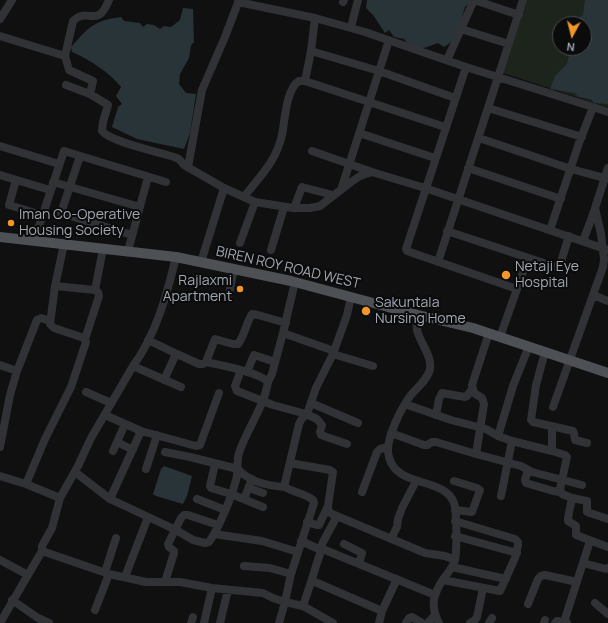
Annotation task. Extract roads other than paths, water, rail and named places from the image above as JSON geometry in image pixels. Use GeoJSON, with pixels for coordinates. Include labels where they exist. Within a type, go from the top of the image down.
{"type":"FeatureCollection","features":[{"type":"Feature","properties":{"kind":"main road","name":"BIREN ROY ROAD WEST"},"geometry":{"type":"LineString","coordinates":[[0,236],[176,257],[294,282],[489,333],[608,373]]}},
{"type":"Feature","properties":{"kind":"street"},"geometry":{"type":"LineString","coordinates":[[0,19],[2,8],[12,0]]}},
{"type":"Feature","properties":{"kind":"street"},"geometry":{"type":"LineString","coordinates":[[90,94],[93,81],[69,70],[65,56],[73,20],[82,15],[96,17],[101,15],[106,9],[109,0]]}},
{"type":"Feature","properties":{"kind":"street"},"geometry":{"type":"LineString","coordinates":[[351,27],[358,0]]}},
{"type":"Feature","properties":{"kind":"street"},"geometry":{"type":"LineString","coordinates":[[447,60],[474,0],[519,15]]}},
{"type":"Feature","properties":{"kind":"street"},"geometry":{"type":"LineString","coordinates":[[438,262],[523,0]]}},
{"type":"Feature","properties":{"kind":"street"},"geometry":{"type":"LineString","coordinates":[[188,167],[202,90],[225,37],[238,1],[351,27],[466,67],[608,112]]}},
{"type":"Feature","properties":{"kind":"street"},"geometry":{"type":"LineString","coordinates":[[305,80],[311,51],[315,18]]}},
{"type":"Feature","properties":{"kind":"street"},"geometry":{"type":"LineString","coordinates":[[461,29],[509,44]]}},
{"type":"Feature","properties":{"kind":"street"},"geometry":{"type":"LineString","coordinates":[[0,36],[65,56]]}},
{"type":"Feature","properties":{"kind":"street"},"geometry":{"type":"LineString","coordinates":[[341,190],[389,40]]}},
{"type":"Feature","properties":{"kind":"street"},"geometry":{"type":"LineString","coordinates":[[311,51],[379,71],[455,98]]}},
{"type":"Feature","properties":{"kind":"street"},"geometry":{"type":"LineString","coordinates":[[466,67],[406,249],[407,251],[517,289]]}},
{"type":"Feature","properties":{"kind":"street"},"geometry":{"type":"LineString","coordinates":[[244,197],[269,166],[275,155],[282,136],[292,88],[299,81],[305,80],[445,127]]}},
{"type":"Feature","properties":{"kind":"street"},"geometry":{"type":"LineString","coordinates":[[66,85],[90,94],[108,105],[102,131],[105,134],[116,140],[174,156],[188,167],[224,188],[255,202],[284,208],[310,208],[320,206],[360,176],[372,172]]}},
{"type":"Feature","properties":{"kind":"street"},"geometry":{"type":"LineString","coordinates":[[550,230],[593,107]]}},
{"type":"Feature","properties":{"kind":"street"},"geometry":{"type":"LineString","coordinates":[[488,108],[582,137]]}},
{"type":"Feature","properties":{"kind":"street"},"geometry":{"type":"LineString","coordinates":[[359,133],[435,158]]}},
{"type":"Feature","properties":{"kind":"street"},"geometry":{"type":"LineString","coordinates":[[479,138],[571,169],[606,179]]}},
{"type":"Feature","properties":{"kind":"street"},"geometry":{"type":"LineString","coordinates":[[0,146],[59,164]]}},
{"type":"Feature","properties":{"kind":"street"},"geometry":{"type":"LineString","coordinates":[[34,241],[64,151],[166,182]]}},
{"type":"Feature","properties":{"kind":"street"},"geometry":{"type":"LineString","coordinates":[[312,151],[605,249]]}},
{"type":"Feature","properties":{"kind":"street"},"geometry":{"type":"LineString","coordinates":[[80,156],[62,213],[132,234]]}},
{"type":"Feature","properties":{"kind":"street"},"geometry":{"type":"LineString","coordinates":[[468,168],[561,199]]}},
{"type":"Feature","properties":{"kind":"street"},"geometry":{"type":"LineString","coordinates":[[583,241],[606,179],[608,168]]}},
{"type":"Feature","properties":{"kind":"street"},"geometry":{"type":"LineString","coordinates":[[0,175],[16,180],[70,188],[140,207]]}},
{"type":"Feature","properties":{"kind":"street"},"geometry":{"type":"LineString","coordinates":[[128,251],[148,177]]}},
{"type":"Feature","properties":{"kind":"street"},"geometry":{"type":"LineString","coordinates":[[16,180],[9,205],[42,215],[42,217]]}},
{"type":"Feature","properties":{"kind":"street"},"geometry":{"type":"LineString","coordinates":[[294,208],[302,187],[333,195]]}},
{"type":"Feature","properties":{"kind":"street"},"geometry":{"type":"LineString","coordinates":[[201,262],[224,188]]}},
{"type":"Feature","properties":{"kind":"street"},"geometry":{"type":"LineString","coordinates":[[240,243],[255,202]]}},
{"type":"Feature","properties":{"kind":"street"},"geometry":{"type":"LineString","coordinates":[[271,250],[284,208]]}},
{"type":"Feature","properties":{"kind":"street"},"geometry":{"type":"LineString","coordinates":[[553,406],[592,295],[604,276],[605,249],[595,208]]}},
{"type":"Feature","properties":{"kind":"street"},"geometry":{"type":"LineString","coordinates":[[447,231],[559,268],[569,236]]}},
{"type":"Feature","properties":{"kind":"street"},"geometry":{"type":"LineString","coordinates":[[64,244],[50,320],[54,328],[85,339]]}},
{"type":"Feature","properties":{"kind":"street"},"geometry":{"type":"LineString","coordinates":[[95,290],[103,249]]}},
{"type":"Feature","properties":{"kind":"street"},"geometry":{"type":"LineString","coordinates":[[0,623],[12,600],[42,551],[42,546],[52,528],[60,498],[91,438],[133,366],[142,354],[155,325],[168,289],[176,257]]}},
{"type":"Feature","properties":{"kind":"street"},"geometry":{"type":"LineString","coordinates":[[500,337],[528,258]]}},
{"type":"Feature","properties":{"kind":"street"},"geometry":{"type":"LineString","coordinates":[[229,294],[234,269]]}},
{"type":"Feature","properties":{"kind":"street"},"geometry":{"type":"LineString","coordinates":[[74,472],[110,499],[176,530],[193,540],[205,543],[210,542],[232,494],[238,469],[237,465],[240,452],[262,401],[275,362],[286,323],[294,282]]}},
{"type":"Feature","properties":{"kind":"street"},"geometry":{"type":"LineString","coordinates":[[26,484],[45,438],[71,387],[85,347],[85,339],[99,296],[98,292],[95,290],[56,286]]}},
{"type":"Feature","properties":{"kind":"street"},"geometry":{"type":"LineString","coordinates":[[592,295],[608,301]]}},
{"type":"Feature","properties":{"kind":"street"},"geometry":{"type":"LineString","coordinates":[[285,487],[299,424],[306,414],[316,388],[333,352],[347,315],[351,297]]}},
{"type":"Feature","properties":{"kind":"street"},"geometry":{"type":"LineString","coordinates":[[206,362],[215,339],[238,344],[252,314],[258,314],[286,323]]}},
{"type":"Feature","properties":{"kind":"street"},"geometry":{"type":"LineString","coordinates":[[418,315],[417,330],[430,362],[430,370],[405,404],[391,433],[388,447],[390,461],[396,469],[416,481],[445,491],[451,497],[455,510],[456,521],[453,563],[434,595],[435,615],[439,623]]}},
{"type":"Feature","properties":{"kind":"street"},"geometry":{"type":"LineString","coordinates":[[0,447],[10,395],[17,371],[37,320],[41,318],[50,320]]}},
{"type":"Feature","properties":{"kind":"street"},"geometry":{"type":"LineString","coordinates":[[283,333],[373,366]]}},
{"type":"Feature","properties":{"kind":"street"},"geometry":{"type":"LineString","coordinates":[[436,415],[439,399],[442,393],[465,397],[468,396],[472,389],[489,333]]}},
{"type":"Feature","properties":{"kind":"street"},"geometry":{"type":"LineString","coordinates":[[148,340],[199,364],[206,362],[228,366],[266,379],[268,382]]}},
{"type":"Feature","properties":{"kind":"street"},"geometry":{"type":"LineString","coordinates":[[498,436],[513,386],[529,346]]}},
{"type":"Feature","properties":{"kind":"street"},"geometry":{"type":"LineString","coordinates":[[545,352],[537,380],[530,420],[573,431],[575,440],[586,443]]}},
{"type":"Feature","properties":{"kind":"street"},"geometry":{"type":"LineString","coordinates":[[164,380],[177,354]]}},
{"type":"Feature","properties":{"kind":"street"},"geometry":{"type":"LineString","coordinates":[[275,362],[254,355],[235,388],[262,401],[306,414],[320,421],[322,425],[320,432],[321,435],[347,444]]}},
{"type":"Feature","properties":{"kind":"street"},"geometry":{"type":"LineString","coordinates":[[0,366],[17,371]]}},
{"type":"Feature","properties":{"kind":"street"},"geometry":{"type":"LineString","coordinates":[[133,366],[181,387]]}},
{"type":"Feature","properties":{"kind":"street"},"geometry":{"type":"LineString","coordinates":[[472,389],[474,393],[484,401],[476,454]]}},
{"type":"Feature","properties":{"kind":"street"},"geometry":{"type":"LineString","coordinates":[[86,392],[111,403]]}},
{"type":"Feature","properties":{"kind":"street"},"geometry":{"type":"LineString","coordinates":[[105,415],[141,431],[200,445],[219,393]]}},
{"type":"Feature","properties":{"kind":"street"},"geometry":{"type":"LineString","coordinates":[[311,403],[358,422]]}},
{"type":"Feature","properties":{"kind":"street"},"geometry":{"type":"LineString","coordinates":[[405,404],[490,431],[498,436],[512,441],[565,455],[567,458],[560,492]]}},
{"type":"Feature","properties":{"kind":"street"},"geometry":{"type":"LineString","coordinates":[[113,451],[125,424]]}},
{"type":"Feature","properties":{"kind":"street"},"geometry":{"type":"LineString","coordinates":[[551,426],[552,451]]}},
{"type":"Feature","properties":{"kind":"street"},"geometry":{"type":"LineString","coordinates":[[110,499],[141,431]]}},
{"type":"Feature","properties":{"kind":"street"},"geometry":{"type":"LineString","coordinates":[[391,433],[424,445],[436,442],[582,485]]}},
{"type":"Feature","properties":{"kind":"street"},"geometry":{"type":"LineString","coordinates":[[146,469],[157,435]]}},
{"type":"Feature","properties":{"kind":"street"},"geometry":{"type":"LineString","coordinates":[[501,496],[512,441]]}},
{"type":"Feature","properties":{"kind":"street"},"geometry":{"type":"LineString","coordinates":[[117,442],[133,450]]}},
{"type":"Feature","properties":{"kind":"street"},"geometry":{"type":"LineString","coordinates":[[190,457],[195,445]]}},
{"type":"Feature","properties":{"kind":"street"},"geometry":{"type":"LineString","coordinates":[[362,492],[377,452],[380,449],[388,447]]}},
{"type":"Feature","properties":{"kind":"street"},"geometry":{"type":"LineString","coordinates":[[165,452],[238,469],[243,475],[252,479],[285,487],[314,500],[291,574],[279,623]]}},
{"type":"Feature","properties":{"kind":"street"},"geometry":{"type":"LineString","coordinates":[[290,463],[330,470],[333,472],[328,506],[319,525],[307,522]]}},
{"type":"Feature","properties":{"kind":"street"},"geometry":{"type":"LineString","coordinates":[[215,464],[210,486],[211,488],[232,494],[263,507]]}},
{"type":"Feature","properties":{"kind":"street"},"geometry":{"type":"LineString","coordinates":[[528,470],[525,480],[526,483],[560,492],[572,498],[587,501],[587,512],[608,519]]}},
{"type":"Feature","properties":{"kind":"street"},"geometry":{"type":"LineString","coordinates":[[0,476],[26,484],[60,498]]}},
{"type":"Feature","properties":{"kind":"street"},"geometry":{"type":"LineString","coordinates":[[244,499],[252,479]]}},
{"type":"Feature","properties":{"kind":"street"},"geometry":{"type":"LineString","coordinates":[[391,539],[397,527],[402,508],[416,481]]}},
{"type":"Feature","properties":{"kind":"street"},"geometry":{"type":"LineString","coordinates":[[454,482],[480,490],[472,512],[455,510]]}},
{"type":"Feature","properties":{"kind":"street"},"geometry":{"type":"LineString","coordinates":[[249,488],[263,493]]}},
{"type":"Feature","properties":{"kind":"street"},"geometry":{"type":"LineString","coordinates":[[572,498],[568,521],[576,526],[576,535],[608,547]]}},
{"type":"Feature","properties":{"kind":"street"},"geometry":{"type":"LineString","coordinates":[[197,499],[225,510]]}},
{"type":"Feature","properties":{"kind":"street"},"geometry":{"type":"LineString","coordinates":[[328,506],[328,511],[337,516],[430,555],[442,556],[453,563],[506,579]]}},
{"type":"Feature","properties":{"kind":"street"},"geometry":{"type":"LineString","coordinates":[[165,582],[174,554],[174,551],[168,544],[181,518],[184,515],[188,515],[218,525]]}},
{"type":"Feature","properties":{"kind":"street"},"geometry":{"type":"LineString","coordinates":[[303,606],[322,549],[322,544],[337,516]]}},
{"type":"Feature","properties":{"kind":"street"},"geometry":{"type":"LineString","coordinates":[[125,577],[148,517]]}},
{"type":"Feature","properties":{"kind":"street"},"geometry":{"type":"LineString","coordinates":[[443,580],[500,591],[517,553],[518,542],[515,539],[456,521]]}},
{"type":"Feature","properties":{"kind":"street"},"geometry":{"type":"LineString","coordinates":[[214,534],[262,541],[298,552]]}},
{"type":"Feature","properties":{"kind":"street"},"geometry":{"type":"LineString","coordinates":[[455,536],[517,553]]}},
{"type":"Feature","properties":{"kind":"street"},"geometry":{"type":"LineString","coordinates":[[95,610],[116,538]]}},
{"type":"Feature","properties":{"kind":"street"},"geometry":{"type":"LineString","coordinates":[[301,541],[434,595]]}},
{"type":"Feature","properties":{"kind":"street"},"geometry":{"type":"LineString","coordinates":[[555,623],[557,621],[566,622],[590,541]]}},
{"type":"Feature","properties":{"kind":"street"},"geometry":{"type":"LineString","coordinates":[[344,544],[362,553],[359,564]]}},
{"type":"Feature","properties":{"kind":"street"},"geometry":{"type":"LineString","coordinates":[[42,551],[107,573],[146,582],[189,584],[228,590],[263,593],[285,602],[303,606],[333,623]]}},
{"type":"Feature","properties":{"kind":"street"},"geometry":{"type":"LineString","coordinates":[[0,560],[28,574]]}},
{"type":"Feature","properties":{"kind":"street"},"geometry":{"type":"LineString","coordinates":[[583,563],[606,569],[608,568]]}},
{"type":"Feature","properties":{"kind":"street"},"geometry":{"type":"LineString","coordinates":[[244,566],[270,568],[291,574]]}},
{"type":"Feature","properties":{"kind":"street"},"geometry":{"type":"LineString","coordinates":[[528,604],[538,579],[541,576],[545,575],[577,582]]}},
{"type":"Feature","properties":{"kind":"street"},"geometry":{"type":"LineString","coordinates":[[379,623],[382,611],[397,579]]}},
{"type":"Feature","properties":{"kind":"street"},"geometry":{"type":"LineString","coordinates":[[311,582],[315,582],[382,611]]}},
{"type":"Feature","properties":{"kind":"street"},"geometry":{"type":"LineString","coordinates":[[204,623],[212,588]]}},
{"type":"Feature","properties":{"kind":"street"},"geometry":{"type":"LineString","coordinates":[[476,622],[482,588]]}},
{"type":"Feature","properties":{"kind":"street"},"geometry":{"type":"LineString","coordinates":[[220,623],[228,590]]}},
{"type":"Feature","properties":{"kind":"street"},"geometry":{"type":"LineString","coordinates":[[12,600],[38,618],[49,623]]}},
{"type":"Feature","properties":{"kind":"street"},"geometry":{"type":"LineString","coordinates":[[596,602],[608,614]]}},
{"type":"Feature","properties":{"kind":"street"},"geometry":{"type":"LineString","coordinates":[[428,623],[435,615]]}},
{"type":"Feature","properties":{"kind":"street"},"geometry":{"type":"LineString","coordinates":[[406,623],[409,618],[422,623]]}},
{"type":"Feature","properties":{"kind":"place","name":"Iman Co-Operative Housing Society"},"geometry":{"type":"Point","coordinates":[11,223]}},
{"type":"Feature","properties":{"kind":"place","name":"Netaji Eye Hospital"},"geometry":{"type":"Point","coordinates":[506,275]}},
{"type":"Feature","properties":{"kind":"place","name":"Rajlaxmi Apartment"},"geometry":{"type":"Point","coordinates":[240,289]}},
{"type":"Feature","properties":{"kind":"place","name":"Sakuntala Nursing Home"},"geometry":{"type":"Point","coordinates":[366,311]}}]}
